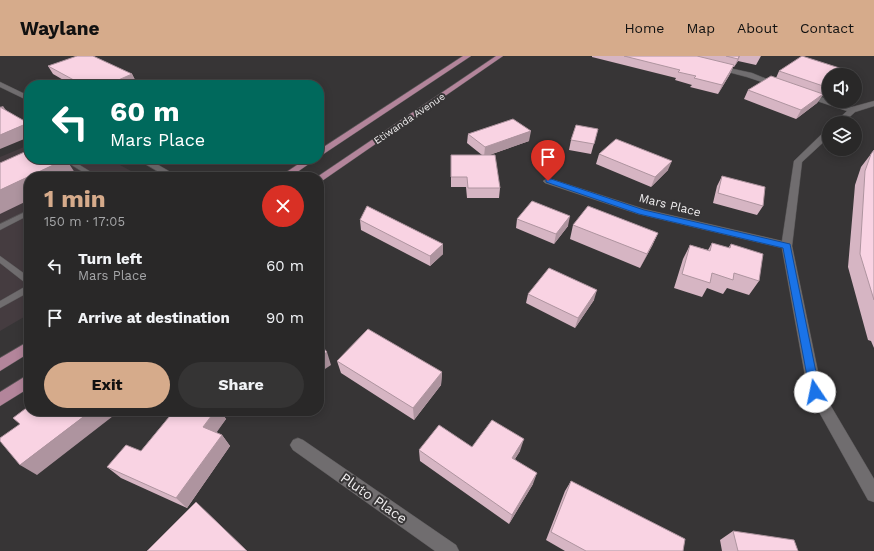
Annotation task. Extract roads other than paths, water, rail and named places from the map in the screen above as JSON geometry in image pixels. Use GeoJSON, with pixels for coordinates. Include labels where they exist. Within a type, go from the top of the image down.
{"type":"FeatureCollection","features":[{"type":"Feature","properties":{"kind":"main road","name":"Etiwanda Avenue"},"geometry":{"type":"LineString","coordinates":[[324,151],[468,56]]}},
{"type":"Feature","properties":{"kind":"main road","name":"Etiwanda Avenue"},"geometry":{"type":"LineString","coordinates":[[324,177],[500,56]]}},
{"type":"Feature","properties":{"kind":"main road"},"geometry":{"type":"LineString","coordinates":[[292,172],[304,164]]}},
{"type":"Feature","properties":{"kind":"main road"},"geometry":{"type":"LineString","coordinates":[[0,365],[24,349]]}},
{"type":"Feature","properties":{"kind":"main road"},"geometry":{"type":"LineString","coordinates":[[0,400],[24,383]]}},
{"type":"Feature","properties":{"kind":"street"},"geometry":{"type":"LineString","coordinates":[[707,65],[749,75],[786,88]]}},
{"type":"Feature","properties":{"kind":"street"},"geometry":{"type":"LineString","coordinates":[[0,84],[24,97]]}},
{"type":"Feature","properties":{"kind":"street"},"geometry":{"type":"LineString","coordinates":[[800,93],[852,110]]}},
{"type":"Feature","properties":{"kind":"street"},"geometry":{"type":"LineString","coordinates":[[846,116],[852,110],[874,103]]}},
{"type":"Feature","properties":{"kind":"street"},"geometry":{"type":"LineString","coordinates":[[822,139],[798,161],[787,246],[815,392],[874,494]]}},
{"type":"Feature","properties":{"kind":"street"},"geometry":{"type":"LineString","coordinates":[[149,164],[165,172]]}},
{"type":"Feature","properties":{"kind":"street","name":"Mars Place"},"geometry":{"type":"LineString","coordinates":[[548,181],[642,212],[787,246]]}},
{"type":"Feature","properties":{"kind":"street","name":"Pluto Place"},"geometry":{"type":"LineString","coordinates":[[298,446],[450,551]]}},
{"type":"Feature","properties":{"kind":"lane"},"geometry":{"type":"LineString","coordinates":[[74,164],[87,172]]}},
{"type":"Feature","properties":{"kind":"lane"},"geometry":{"type":"LineString","coordinates":[[0,227],[24,215]]}},
{"type":"Feature","properties":{"kind":"lane"},"geometry":{"type":"LineString","coordinates":[[0,259],[24,278]]}},
{"type":"Feature","properties":{"kind":"lane"},"geometry":{"type":"LineString","coordinates":[[0,305],[24,291]]}}]}
